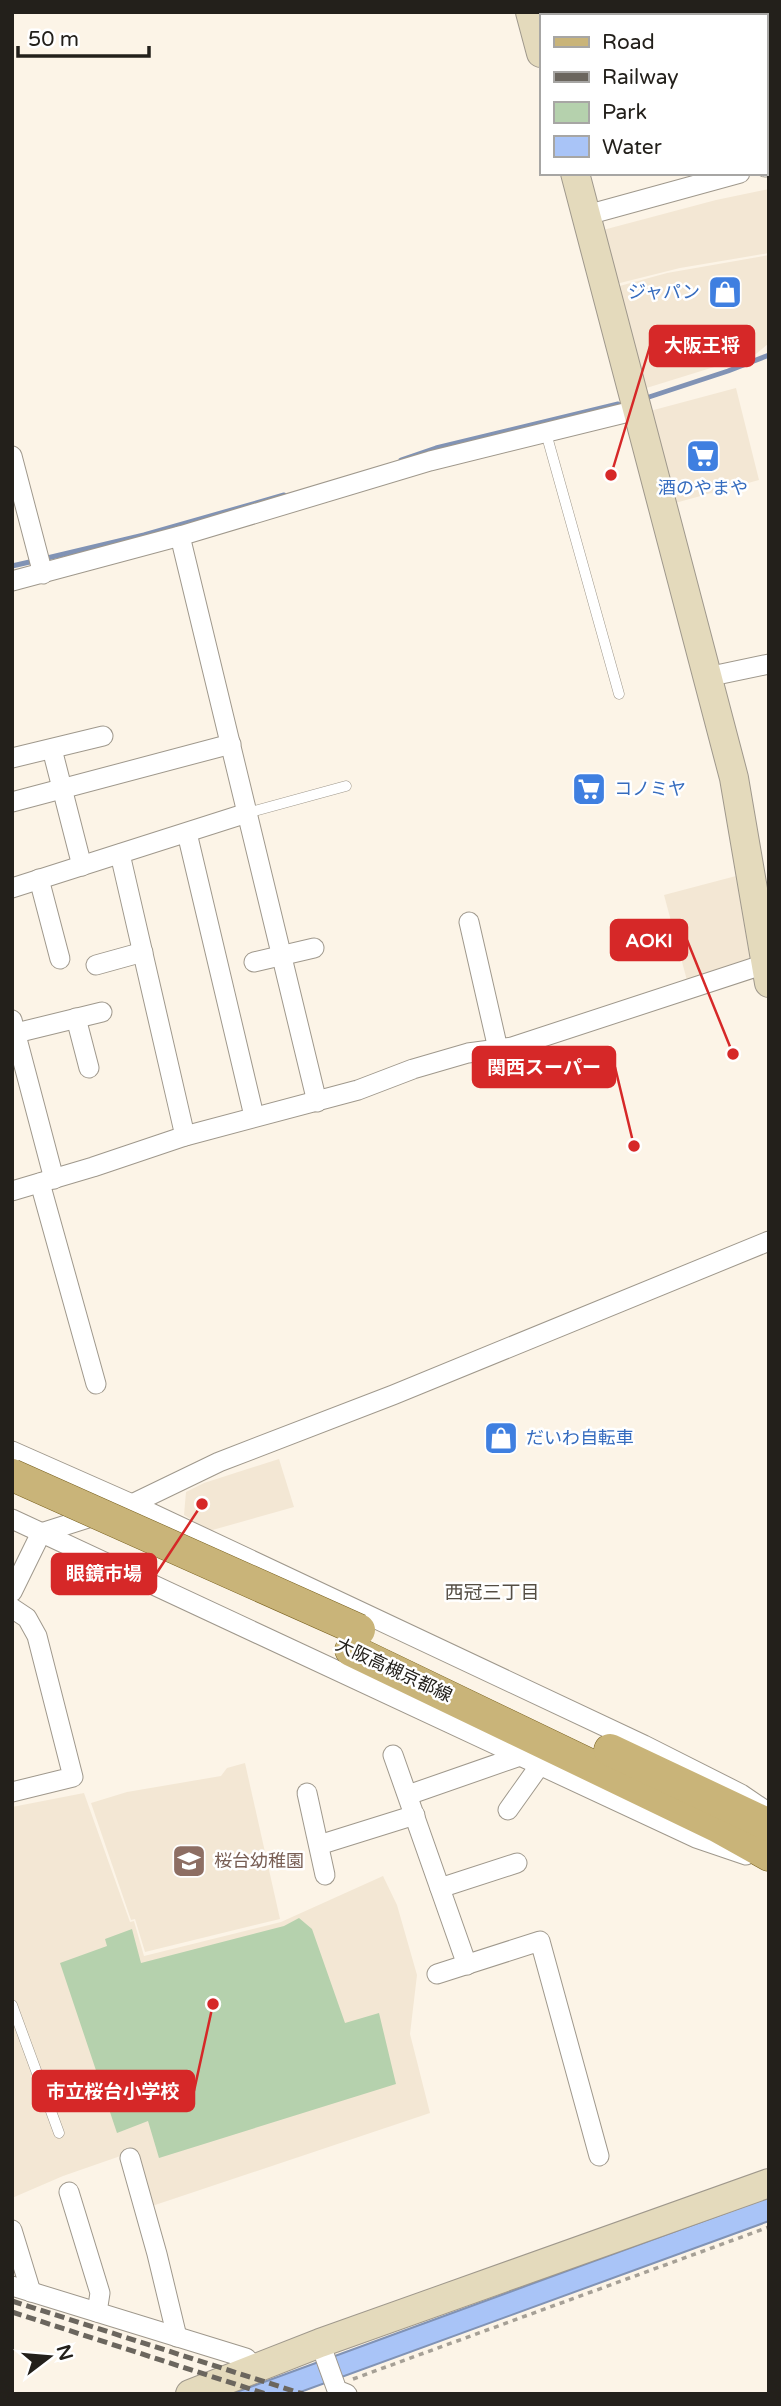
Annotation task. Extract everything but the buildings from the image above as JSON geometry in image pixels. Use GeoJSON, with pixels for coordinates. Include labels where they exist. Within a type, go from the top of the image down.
{"type":"FeatureCollection","features":[{"type":"Feature","properties":{"kind":"main road","name":"大阪高槻京都線"},"geometry":{"type":"LineString","coordinates":[[12,1475],[355,1640],[769,1855]]}},
{"type":"Feature","properties":{"kind":"main road","name":"大阪高槻京都線"},"geometry":{"type":"LineString","coordinates":[[12,1499],[526,1712],[769,1825]]}},
{"type":"Feature","properties":{"kind":"street"},"geometry":{"type":"LineString","coordinates":[[530,12],[540,49]]}},
{"type":"Feature","properties":{"kind":"street"},"geometry":{"type":"LineString","coordinates":[[12,1191],[185,1136],[358,1090],[413,1069],[468,1053],[512,1047],[767,973],[734,778],[576,175]]}},
{"type":"Feature","properties":{"kind":"street"},"geometry":{"type":"LineString","coordinates":[[587,215],[733,175]]}},
{"type":"Feature","properties":{"kind":"street"},"geometry":{"type":"LineString","coordinates":[[12,581],[40,564],[180,536],[430,461],[638,410]]}},
{"type":"Feature","properties":{"kind":"street"},"geometry":{"type":"LineString","coordinates":[[12,456],[40,564]]}},
{"type":"Feature","properties":{"kind":"street"},"geometry":{"type":"LineString","coordinates":[[180,536],[317,1102]]}},
{"type":"Feature","properties":{"kind":"street"},"geometry":{"type":"LineString","coordinates":[[707,677],[769,664]]}},
{"type":"Feature","properties":{"kind":"street"},"geometry":{"type":"LineString","coordinates":[[12,758],[103,736]]}},
{"type":"Feature","properties":{"kind":"street"},"geometry":{"type":"LineString","coordinates":[[12,803],[231,744]]}},
{"type":"Feature","properties":{"kind":"street"},"geometry":{"type":"LineString","coordinates":[[52,749],[82,866]]}},
{"type":"Feature","properties":{"kind":"street"},"geometry":{"type":"LineString","coordinates":[[12,888],[247,813]]}},
{"type":"Feature","properties":{"kind":"street"},"geometry":{"type":"LineString","coordinates":[[187,833],[254,1116]]}},
{"type":"Feature","properties":{"kind":"street"},"geometry":{"type":"LineString","coordinates":[[120,854],[185,1136]]}},
{"type":"Feature","properties":{"kind":"street"},"geometry":{"type":"LineString","coordinates":[[39,879],[60,959]]}},
{"type":"Feature","properties":{"kind":"street"},"geometry":{"type":"LineString","coordinates":[[469,922],[498,1049]]}},
{"type":"Feature","properties":{"kind":"street"},"geometry":{"type":"LineString","coordinates":[[254,962],[314,948]]}},
{"type":"Feature","properties":{"kind":"street"},"geometry":{"type":"LineString","coordinates":[[96,965],[143,952]]}},
{"type":"Feature","properties":{"kind":"street"},"geometry":{"type":"LineString","coordinates":[[96,1384],[13,1029],[102,1012]]}},
{"type":"Feature","properties":{"kind":"street"},"geometry":{"type":"LineString","coordinates":[[76,1018],[89,1068]]}},
{"type":"Feature","properties":{"kind":"street"},"geometry":{"type":"LineString","coordinates":[[12,1592],[41,1533],[132,1504],[219,1462],[428,1381],[769,1241]]}},
{"type":"Feature","properties":{"kind":"street"},"geometry":{"type":"LineString","coordinates":[[12,1451],[132,1504],[644,1745],[741,1794],[769,1812]]}},
{"type":"Feature","properties":{"kind":"street"},"geometry":{"type":"LineString","coordinates":[[12,1519],[696,1838],[769,1862]]}},
{"type":"Feature","properties":{"kind":"street"},"geometry":{"type":"LineString","coordinates":[[12,1608],[27,1618],[37,1636],[73,1777],[12,1792]]}},
{"type":"Feature","properties":{"kind":"street"},"geometry":{"type":"LineString","coordinates":[[393,1755],[467,1965]]}},
{"type":"Feature","properties":{"kind":"street"},"geometry":{"type":"LineString","coordinates":[[408,1795],[520,1756]]}},
{"type":"Feature","properties":{"kind":"street"},"geometry":{"type":"LineString","coordinates":[[508,1810],[540,1765]]}},
{"type":"Feature","properties":{"kind":"street"},"geometry":{"type":"LineString","coordinates":[[306,1793],[325,1875]]}},
{"type":"Feature","properties":{"kind":"street"},"geometry":{"type":"LineString","coordinates":[[319,1845],[415,1815]]}},
{"type":"Feature","properties":{"kind":"street"},"geometry":{"type":"LineString","coordinates":[[440,1888],[517,1863]]}},
{"type":"Feature","properties":{"kind":"street"},"geometry":{"type":"LineString","coordinates":[[437,1974],[540,1941],[599,2156]]}},
{"type":"Feature","properties":{"kind":"street"},"geometry":{"type":"LineString","coordinates":[[130,2158],[177,2337]]}},
{"type":"Feature","properties":{"kind":"street"},"geometry":{"type":"LineString","coordinates":[[190,2394],[256,2368],[322,2350],[769,2183]]}},
{"type":"Feature","properties":{"kind":"street"},"geometry":{"type":"LineString","coordinates":[[69,2192],[100,2293],[97,2312]]}},
{"type":"Feature","properties":{"kind":"street"},"geometry":{"type":"LineString","coordinates":[[12,2230],[22,2289],[246,2358],[256,2368]]}},
{"type":"Feature","properties":{"kind":"street"},"geometry":{"type":"LineString","coordinates":[[322,2350],[341,2386]]}},
{"type":"Feature","properties":{"kind":"lane"},"geometry":{"type":"LineString","coordinates":[[546,432],[619,694]]}},
{"type":"Feature","properties":{"kind":"lane"},"geometry":{"type":"LineString","coordinates":[[247,813],[346,786]]}},
{"type":"Feature","properties":{"kind":"lane"},"geometry":{"type":"LineString","coordinates":[[12,2005],[59,2133]]}},
{"type":"Feature","properties":{"kind":"path"},"geometry":{"type":"LineString","coordinates":[[341,2386],[769,2227]]}},
{"type":"Feature","properties":{"kind":"shaded area"},"geometry":{"type":"Polygon","coordinates":[[[769,189],[769,253],[680,268],[616,284],[603,230],[769,189]]]}},
{"type":"Feature","properties":{"kind":"shaded area"},"geometry":{"type":"Polygon","coordinates":[[[769,255],[769,343],[756,354],[640,390],[616,287],[667,273],[769,255]]]}},
{"type":"Feature","properties":{"kind":"shaded area"},"geometry":{"type":"Polygon","coordinates":[[[736,388],[759,480],[675,503],[650,411],[736,388]]]}},
{"type":"Feature","properties":{"kind":"shaded area"},"geometry":{"type":"Polygon","coordinates":[[[736,876],[750,960],[688,984],[664,895],[736,876]]]}},
{"type":"Feature","properties":{"kind":"shaded area"},"geometry":{"type":"Polygon","coordinates":[[[279,1459],[294,1507],[209,1531],[184,1515],[186,1492],[204,1483],[279,1459]]]}},
{"type":"Feature","properties":{"kind":"shaded area","name":"桜台幼稚園"},"geometry":{"type":"Polygon","coordinates":[[[245,1763],[280,1919],[145,1952],[135,1919],[131,1920],[91,1803],[127,1792],[221,1776],[227,1768],[245,1763]]]}},
{"type":"Feature","properties":{"kind":"shaded area"},"geometry":{"type":"Polygon","coordinates":[[[84,1793],[130,1922],[134,1921],[144,1956],[281,1922],[383,1876],[397,1905],[417,1975],[410,2034],[430,2113],[149,2207],[132,2152],[63,2176],[12,2198],[12,1807],[84,1793]]]}},
{"type":"Feature","properties":{"kind":"green space"},"geometry":{"type":"Polygon","coordinates":[[[299,1918],[312,1929],[345,2023],[379,2013],[396,2084],[159,2158],[148,2121],[117,2133],[60,1963],[107,1946],[105,1939],[132,1929],[141,1963],[284,1926],[299,1918]]]}},
{"type":"Feature","properties":{"kind":"water"},"geometry":{"type":"Polygon","coordinates":[[[769,2197],[769,2221],[295,2394],[231,2394],[769,2197]]]}},
{"type":"Feature","properties":{"kind":"waterway"},"geometry":{"type":"LineString","coordinates":[[649,397],[769,355]]}},
{"type":"Feature","properties":{"kind":"waterway"},"geometry":{"type":"LineString","coordinates":[[401,460],[436,448],[618,404]]}},
{"type":"Feature","properties":{"kind":"waterway"},"geometry":{"type":"LineString","coordinates":[[43,559],[144,535],[284,495]]}},
{"type":"Feature","properties":{"kind":"waterway"},"geometry":{"type":"LineString","coordinates":[[12,566],[34,561]]}},
{"type":"Feature","properties":{"kind":"railway"},"geometry":{"type":"LineString","coordinates":[[12,2301],[303,2394]]}},
{"type":"Feature","properties":{"kind":"railway"},"geometry":{"type":"LineString","coordinates":[[12,2312],[266,2394]]}},
{"type":"Feature","properties":{"kind":"place","name":"ジャパン"},"geometry":{"type":"Point","coordinates":[725,292]}},
{"type":"Feature","properties":{"kind":"place","name":"酒のやまや"},"geometry":{"type":"Point","coordinates":[703,456]}},
{"type":"Feature","properties":{"kind":"place","name":"大阪王将"},"geometry":{"type":"Point","coordinates":[611,475]}},
{"type":"Feature","properties":{"kind":"place","name":"コノミヤ"},"geometry":{"type":"Point","coordinates":[589,789]}},
{"type":"Feature","properties":{"kind":"place","name":"AOKI"},"geometry":{"type":"Point","coordinates":[733,1054]}},
{"type":"Feature","properties":{"kind":"place","name":"関西スーパー"},"geometry":{"type":"Point","coordinates":[634,1146]}},
{"type":"Feature","properties":{"kind":"place","name":"だいわ自転車"},"geometry":{"type":"Point","coordinates":[501,1438]}},
{"type":"Feature","properties":{"kind":"place","name":"眼鏡市場"},"geometry":{"type":"Point","coordinates":[202,1504]}},
{"type":"Feature","properties":{"kind":"place","name":"桜台幼稚園"},"geometry":{"type":"Point","coordinates":[189,1861]}},
{"type":"Feature","properties":{"kind":"place","name":"市立桜台小学校"},"geometry":{"type":"Point","coordinates":[213,2004]}},
{"type":"Feature","properties":{"kind":"district","name":"西冠三丁目"},"geometry":{"type":"Point","coordinates":[492,1592]}}]}
